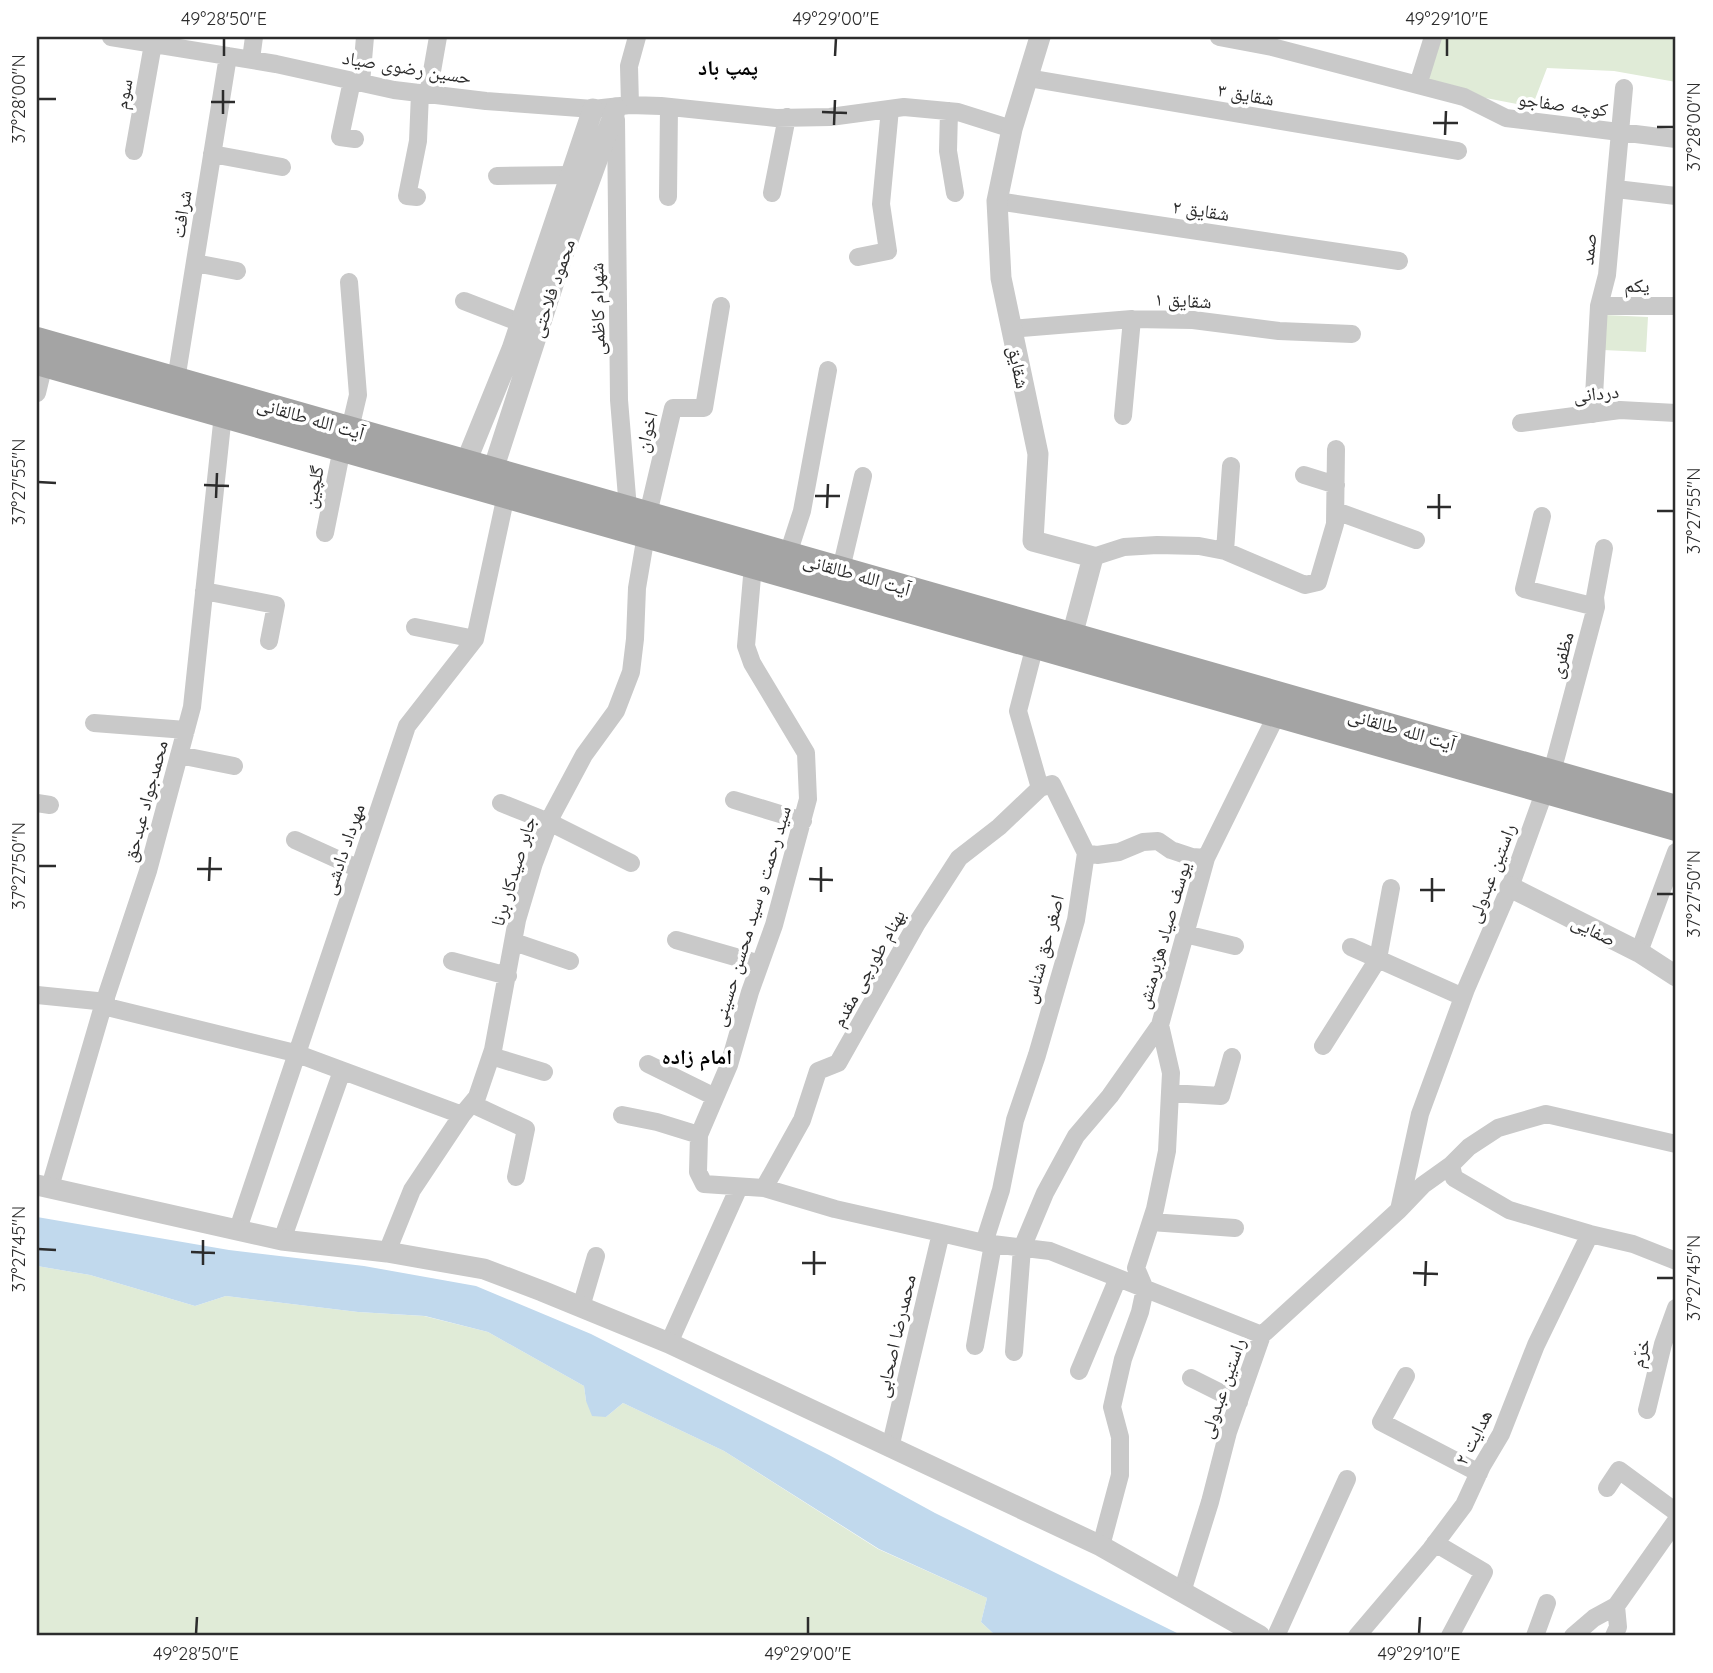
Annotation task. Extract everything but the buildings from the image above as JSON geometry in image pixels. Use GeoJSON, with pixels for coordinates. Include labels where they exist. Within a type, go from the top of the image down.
{"type":"FeatureCollection","features":[{"type":"Feature","properties":{"kind":"main road","name":"آیت الله طالقانی"},"geometry":{"type":"LineString","coordinates":[[39,355],[223,414],[466,462],[495,484]]}},
{"type":"Feature","properties":{"kind":"main road","name":"آیت الله طالقانی"},"geometry":{"type":"LineString","coordinates":[[39,355],[176,380],[346,438],[495,484],[841,569],[1070,645],[1548,781],[1676,828]]}},
{"type":"Feature","properties":{"kind":"main road","name":"آیت الله طالقانی"},"geometry":{"type":"LineString","coordinates":[[641,519],[753,565],[1037,635]]}},
{"type":"Feature","properties":{"kind":"main road","name":"آیت الله طالقانی"},"geometry":{"type":"LineString","coordinates":[[1070,645],[1277,714],[1548,781],[1676,807]]}},
{"type":"Feature","properties":{"kind":"street","name":"حسین رضوی صیاد"},"geometry":{"type":"LineString","coordinates":[[111,37],[251,60],[424,94],[486,101],[593,108],[668,107],[787,117],[830,117],[904,107],[949,111],[1012,129]]}},
{"type":"Feature","properties":{"kind":"street"},"geometry":{"type":"LineString","coordinates":[[251,60],[254,37]]}},
{"type":"Feature","properties":{"kind":"street"},"geometry":{"type":"LineString","coordinates":[[355,139],[341,137],[357,82],[365,37]]}},
{"type":"Feature","properties":{"kind":"street"},"geometry":{"type":"LineString","coordinates":[[417,197],[407,196],[424,94],[438,37]]}},
{"type":"Feature","properties":{"kind":"street","name":"شهرام کاظمی"},"geometry":{"type":"LineString","coordinates":[[637,37],[629,66],[623,107],[615,226],[619,283],[619,400],[641,519]]}},
{"type":"Feature","properties":{"kind":"street","name":"شقایق"},"geometry":{"type":"LineString","coordinates":[[1041,37],[1012,129],[997,201],[1001,278],[1038,454],[1033,541],[1093,557]]}},
{"type":"Feature","properties":{"kind":"street","name":"کوچه صفاجو"},"geometry":{"type":"LineString","coordinates":[[1219,37],[1274,42],[1464,97],[1507,118],[1676,139]]}},
{"type":"Feature","properties":{"kind":"street"},"geometry":{"type":"LineString","coordinates":[[1418,85],[1433,37]]}},
{"type":"Feature","properties":{"kind":"street","name":"سوم"},"geometry":{"type":"LineString","coordinates":[[134,151],[153,44]]}},
{"type":"Feature","properties":{"kind":"street","name":"شرافت"},"geometry":{"type":"LineString","coordinates":[[176,380],[228,56]]}},
{"type":"Feature","properties":{"kind":"street","name":"شقایق ۳"},"geometry":{"type":"LineString","coordinates":[[1028,78],[1458,151]]}},
{"type":"Feature","properties":{"kind":"street","name":"صمد"},"geometry":{"type":"LineString","coordinates":[[1593,414],[1599,306],[1607,275],[1624,88]]}},
{"type":"Feature","properties":{"kind":"street","name":"محمود فلاحتی"},"geometry":{"type":"LineString","coordinates":[[495,484],[521,351],[521,323],[623,107]]}},
{"type":"Feature","properties":{"kind":"street"},"geometry":{"type":"LineString","coordinates":[[668,107],[668,197]]}},
{"type":"Feature","properties":{"kind":"street","name":"محمود فلاحتی"},"geometry":{"type":"LineString","coordinates":[[466,462],[521,351],[554,256],[571,175],[593,108]]}},
{"type":"Feature","properties":{"kind":"street"},"geometry":{"type":"LineString","coordinates":[[858,257],[888,251],[881,204],[890,109]]}},
{"type":"Feature","properties":{"kind":"street"},"geometry":{"type":"LineString","coordinates":[[949,111],[948,151],[955,193]]}},
{"type":"Feature","properties":{"kind":"street"},"geometry":{"type":"LineString","coordinates":[[772,193],[787,117]]}},
{"type":"Feature","properties":{"kind":"street"},"geometry":{"type":"LineString","coordinates":[[212,154],[282,167]]}},
{"type":"Feature","properties":{"kind":"street"},"geometry":{"type":"LineString","coordinates":[[497,176],[571,175]]}},
{"type":"Feature","properties":{"kind":"street"},"geometry":{"type":"LineString","coordinates":[[1616,189],[1676,196]]}},
{"type":"Feature","properties":{"kind":"street","name":"شقایق ۲"},"geometry":{"type":"LineString","coordinates":[[997,201],[1399,261]]}},
{"type":"Feature","properties":{"kind":"street"},"geometry":{"type":"LineString","coordinates":[[195,263],[237,271]]}},
{"type":"Feature","properties":{"kind":"street","name":"گلچین"},"geometry":{"type":"LineString","coordinates":[[325,533],[358,395],[349,282]]}},
{"type":"Feature","properties":{"kind":"street"},"geometry":{"type":"LineString","coordinates":[[464,301],[521,323]]}},
{"type":"Feature","properties":{"kind":"street","name":"اخوان"},"geometry":{"type":"LineString","coordinates":[[641,519],[673,408],[704,408],[721,306]]}},
{"type":"Feature","properties":{"kind":"street","name":"یکم"},"geometry":{"type":"LineString","coordinates":[[1599,306],[1676,306]]}},
{"type":"Feature","properties":{"kind":"street"},"geometry":{"type":"LineString","coordinates":[[1123,416],[1132,319]]}},
{"type":"Feature","properties":{"kind":"street","name":"شقایق ۱"},"geometry":{"type":"LineString","coordinates":[[1011,329],[1132,319],[1193,320],[1279,331],[1352,334]]}},
{"type":"Feature","properties":{"kind":"street"},"geometry":{"type":"LineString","coordinates":[[37,393],[39,355]]}},
{"type":"Feature","properties":{"kind":"street"},"geometry":{"type":"LineString","coordinates":[[788,554],[802,511],[828,370]]}},
{"type":"Feature","properties":{"kind":"street","name":"دردانی"},"geometry":{"type":"LineString","coordinates":[[1521,423],[1620,410],[1676,413]]}},
{"type":"Feature","properties":{"kind":"street","name":"محمدجواد عبدحق"},"geometry":{"type":"LineString","coordinates":[[44,1186],[148,871],[192,708],[223,414]]}},
{"type":"Feature","properties":{"kind":"street"},"geometry":{"type":"LineString","coordinates":[[1070,645],[1093,557],[1124,547],[1199,546],[1225,551],[1305,585],[1318,582],[1335,524],[1336,449]]}},
{"type":"Feature","properties":{"kind":"street"},"geometry":{"type":"LineString","coordinates":[[1225,551],[1231,466]]}},
{"type":"Feature","properties":{"kind":"street"},"geometry":{"type":"LineString","coordinates":[[1304,475],[1336,485]]}},
{"type":"Feature","properties":{"kind":"street"},"geometry":{"type":"LineString","coordinates":[[841,569],[863,477]]}},
{"type":"Feature","properties":{"kind":"street","name":"مهرداد دادشی"},"geometry":{"type":"LineString","coordinates":[[238,1229],[407,726],[475,639],[495,484]]}},
{"type":"Feature","properties":{"kind":"street"},"geometry":{"type":"LineString","coordinates":[[1336,511],[1416,540]]}},
{"type":"Feature","properties":{"kind":"street"},"geometry":{"type":"LineString","coordinates":[[1542,516],[1524,589],[1596,607]]}},
{"type":"Feature","properties":{"kind":"street","name":"جابر صیدکار برنا"},"geometry":{"type":"LineString","coordinates":[[387,1252],[412,1190],[477,1097],[491,1056],[517,920],[549,822],[584,755],[616,711],[631,672],[641,519]]}},
{"type":"Feature","properties":{"kind":"street","name":"مظفری"},"geometry":{"type":"LineString","coordinates":[[1548,781],[1596,607],[1595,597],[1604,548]]}},
{"type":"Feature","properties":{"kind":"street","name":"سید رحمت و سید محسن حسینی"},"geometry":{"type":"LineString","coordinates":[[753,565],[746,646],[752,663],[806,753],[808,799],[774,925],[729,1065],[699,1135],[698,1172],[704,1184],[764,1188],[835,1209],[941,1233],[988,1243],[1050,1251],[1262,1335]]}},
{"type":"Feature","properties":{"kind":"street"},"geometry":{"type":"LineString","coordinates":[[204,591],[276,605],[269,641]]}},
{"type":"Feature","properties":{"kind":"street"},"geometry":{"type":"LineString","coordinates":[[415,627],[475,639]]}},
{"type":"Feature","properties":{"kind":"street"},"geometry":{"type":"LineString","coordinates":[[1037,635],[1018,711],[1040,788],[1052,784],[1086,853],[1097,855],[1119,852],[1143,842],[1158,841],[1171,850],[1192,857],[1206,858]]}},
{"type":"Feature","properties":{"kind":"street","name":"یوسف صیاد هژبرمنش"},"geometry":{"type":"LineString","coordinates":[[1101,1546],[1119,1475],[1120,1437],[1112,1407],[1123,1359],[1140,1312],[1145,1289],[1136,1268],[1151,1223],[1167,1151],[1171,1073],[1160,1025],[1206,858],[1277,714]]}},
{"type":"Feature","properties":{"kind":"street"},"geometry":{"type":"LineString","coordinates":[[94,723],[186,730]]}},
{"type":"Feature","properties":{"kind":"street"},"geometry":{"type":"LineString","coordinates":[[179,754],[234,766]]}},
{"type":"Feature","properties":{"kind":"street","name":"راستین عبدولی"},"geometry":{"type":"LineString","coordinates":[[1399,1210],[1420,1114],[1463,997],[1510,887],[1548,781]]}},
{"type":"Feature","properties":{"kind":"street","name":"بهنام طورچی مقدم"},"geometry":{"type":"LineString","coordinates":[[764,1188],[802,1120],[818,1071],[838,1063],[917,923],[960,858],[999,827],[1040,788]]}},
{"type":"Feature","properties":{"kind":"street"},"geometry":{"type":"LineString","coordinates":[[734,800],[803,821]]}},
{"type":"Feature","properties":{"kind":"street"},"geometry":{"type":"LineString","coordinates":[[500,803],[549,822],[631,863]]}},
{"type":"Feature","properties":{"kind":"street"},"geometry":{"type":"LineString","coordinates":[[295,840],[359,869]]}},
{"type":"Feature","properties":{"kind":"street"},"geometry":{"type":"LineString","coordinates":[[1639,952],[1676,852]]}},
{"type":"Feature","properties":{"kind":"street","name":"اصغر حق شناس"},"geometry":{"type":"LineString","coordinates":[[975,1346],[988,1243],[1015,1120],[1076,920],[1086,853]]}},
{"type":"Feature","properties":{"kind":"street","name":"صفایی"},"geometry":{"type":"LineString","coordinates":[[1510,887],[1639,952],[1676,976]]}},
{"type":"Feature","properties":{"kind":"street"},"geometry":{"type":"LineString","coordinates":[[1322,1046],[1378,959],[1391,888]]}},
{"type":"Feature","properties":{"kind":"street"},"geometry":{"type":"LineString","coordinates":[[1185,934],[1235,946]]}},
{"type":"Feature","properties":{"kind":"street"},"geometry":{"type":"LineString","coordinates":[[677,940],[760,964]]}},
{"type":"Feature","properties":{"kind":"street"},"geometry":{"type":"LineString","coordinates":[[514,942],[570,961]]}},
{"type":"Feature","properties":{"kind":"street"},"geometry":{"type":"LineString","coordinates":[[1351,947],[1463,997]]}},
{"type":"Feature","properties":{"kind":"street"},"geometry":{"type":"LineString","coordinates":[[452,961],[508,976]]}},
{"type":"Feature","properties":{"kind":"street"},"geometry":{"type":"LineString","coordinates":[[37,995],[97,1001],[295,1054],[526,1129],[516,1177]]}},
{"type":"Feature","properties":{"kind":"street"},"geometry":{"type":"LineString","coordinates":[[1014,1352],[1022,1248],[1045,1193],[1076,1136],[1110,1096],[1160,1025]]}},
{"type":"Feature","properties":{"kind":"street"},"geometry":{"type":"LineString","coordinates":[[491,1056],[544,1072]]}},
{"type":"Feature","properties":{"kind":"street"},"geometry":{"type":"LineString","coordinates":[[1170,1093],[1221,1096],[1232,1056]]}},
{"type":"Feature","properties":{"kind":"street"},"geometry":{"type":"LineString","coordinates":[[648,1064],[715,1097]]}},
{"type":"Feature","properties":{"kind":"street"},"geometry":{"type":"LineString","coordinates":[[282,1240],[342,1071]]}},
{"type":"Feature","properties":{"kind":"street","name":"راستین عبدولی"},"geometry":{"type":"LineString","coordinates":[[1182,1592],[1262,1335],[1423,1185],[1451,1165],[1469,1147],[1498,1128],[1546,1114],[1676,1144]]}},
{"type":"Feature","properties":{"kind":"street"},"geometry":{"type":"LineString","coordinates":[[622,1115],[699,1135]]}},
{"type":"Feature","properties":{"kind":"street"},"geometry":{"type":"LineString","coordinates":[[1451,1165],[1454,1178],[1509,1210],[1633,1244],[1676,1261]]}},
{"type":"Feature","properties":{"kind":"street"},"geometry":{"type":"LineString","coordinates":[[44,1186],[282,1240],[387,1252],[484,1269],[669,1343],[1101,1546],[1260,1636]]}},
{"type":"Feature","properties":{"kind":"street"},"geometry":{"type":"LineString","coordinates":[[669,1343],[739,1187]]}},
{"type":"Feature","properties":{"kind":"street"},"geometry":{"type":"LineString","coordinates":[[1151,1223],[1235,1228]]}},
{"type":"Feature","properties":{"kind":"street","name":"محمدرضا اصحابی"},"geometry":{"type":"LineString","coordinates":[[890,1448],[941,1233]]}},
{"type":"Feature","properties":{"kind":"street","name":"هدایت ۲"},"geometry":{"type":"LineString","coordinates":[[1357,1636],[1464,1505],[1501,1434],[1536,1345],[1590,1234]]}},
{"type":"Feature","properties":{"kind":"street"},"geometry":{"type":"LineString","coordinates":[[581,1307],[596,1256]]}},
{"type":"Feature","properties":{"kind":"street"},"geometry":{"type":"LineString","coordinates":[[1079,1371],[1118,1278]]}},
{"type":"Feature","properties":{"kind":"street","name":"خرّم"},"geometry":{"type":"LineString","coordinates":[[1647,1410],[1663,1344],[1676,1308]]}},
{"type":"Feature","properties":{"kind":"street"},"geometry":{"type":"LineString","coordinates":[[1406,1376],[1381,1422],[1479,1473]]}},
{"type":"Feature","properties":{"kind":"street"},"geometry":{"type":"LineString","coordinates":[[1191,1378],[1239,1402]]}},
{"type":"Feature","properties":{"kind":"street"},"geometry":{"type":"LineString","coordinates":[[1607,1488],[1619,1470],[1676,1512]]}},
{"type":"Feature","properties":{"kind":"street"},"geometry":{"type":"LineString","coordinates":[[1276,1636],[1347,1479]]}},
{"type":"Feature","properties":{"kind":"street"},"geometry":{"type":"LineString","coordinates":[[1573,1636],[1594,1618],[1616,1606],[1676,1521]]}},
{"type":"Feature","properties":{"kind":"street"},"geometry":{"type":"LineString","coordinates":[[1435,1543],[1484,1572],[1450,1636]]}},
{"type":"Feature","properties":{"kind":"street"},"geometry":{"type":"LineString","coordinates":[[1535,1636],[1547,1603]]}},
{"type":"Feature","properties":{"kind":"street"},"geometry":{"type":"LineString","coordinates":[[1614,1636],[1618,1627],[1616,1606]]}},
{"type":"Feature","properties":{"kind":"green space"},"geometry":{"type":"Polygon","coordinates":[[[1433,37],[1676,37],[1676,82],[1614,71],[1547,68],[1532,107],[1418,85],[1433,37]]]}},
{"type":"Feature","properties":{"kind":"green space"},"geometry":{"type":"Polygon","coordinates":[[[1605,315],[1648,317],[1646,352],[1603,350],[1605,315]]]}},
{"type":"Feature","properties":{"kind":"green space"},"geometry":{"type":"Polygon","coordinates":[[[37,1266],[90,1275],[195,1306],[226,1296],[358,1312],[424,1316],[488,1332],[584,1386],[586,1401],[606,1417],[623,1403],[724,1451],[878,1549],[987,1598],[981,1622],[996,1636],[37,1636],[37,1266]]]}},
{"type":"Feature","properties":{"kind":"water"},"geometry":{"type":"Polygon","coordinates":[[[37,1217],[229,1250],[364,1266],[476,1286],[591,1334],[829,1455],[935,1513],[1183,1636],[996,1636],[981,1622],[987,1598],[879,1549],[724,1451],[623,1403],[606,1417],[592,1416],[584,1386],[488,1332],[425,1316],[358,1312],[226,1296],[195,1306],[90,1275],[37,1266],[37,1217]]]}},
{"type":"Feature","properties":{"kind":"district","name":"پمپ باد"},"geometry":{"type":"Point","coordinates":[728,68]}},
{"type":"Feature","properties":{"kind":"district","name":"امام زاده"},"geometry":{"type":"Point","coordinates":[697,1057]}}]}
